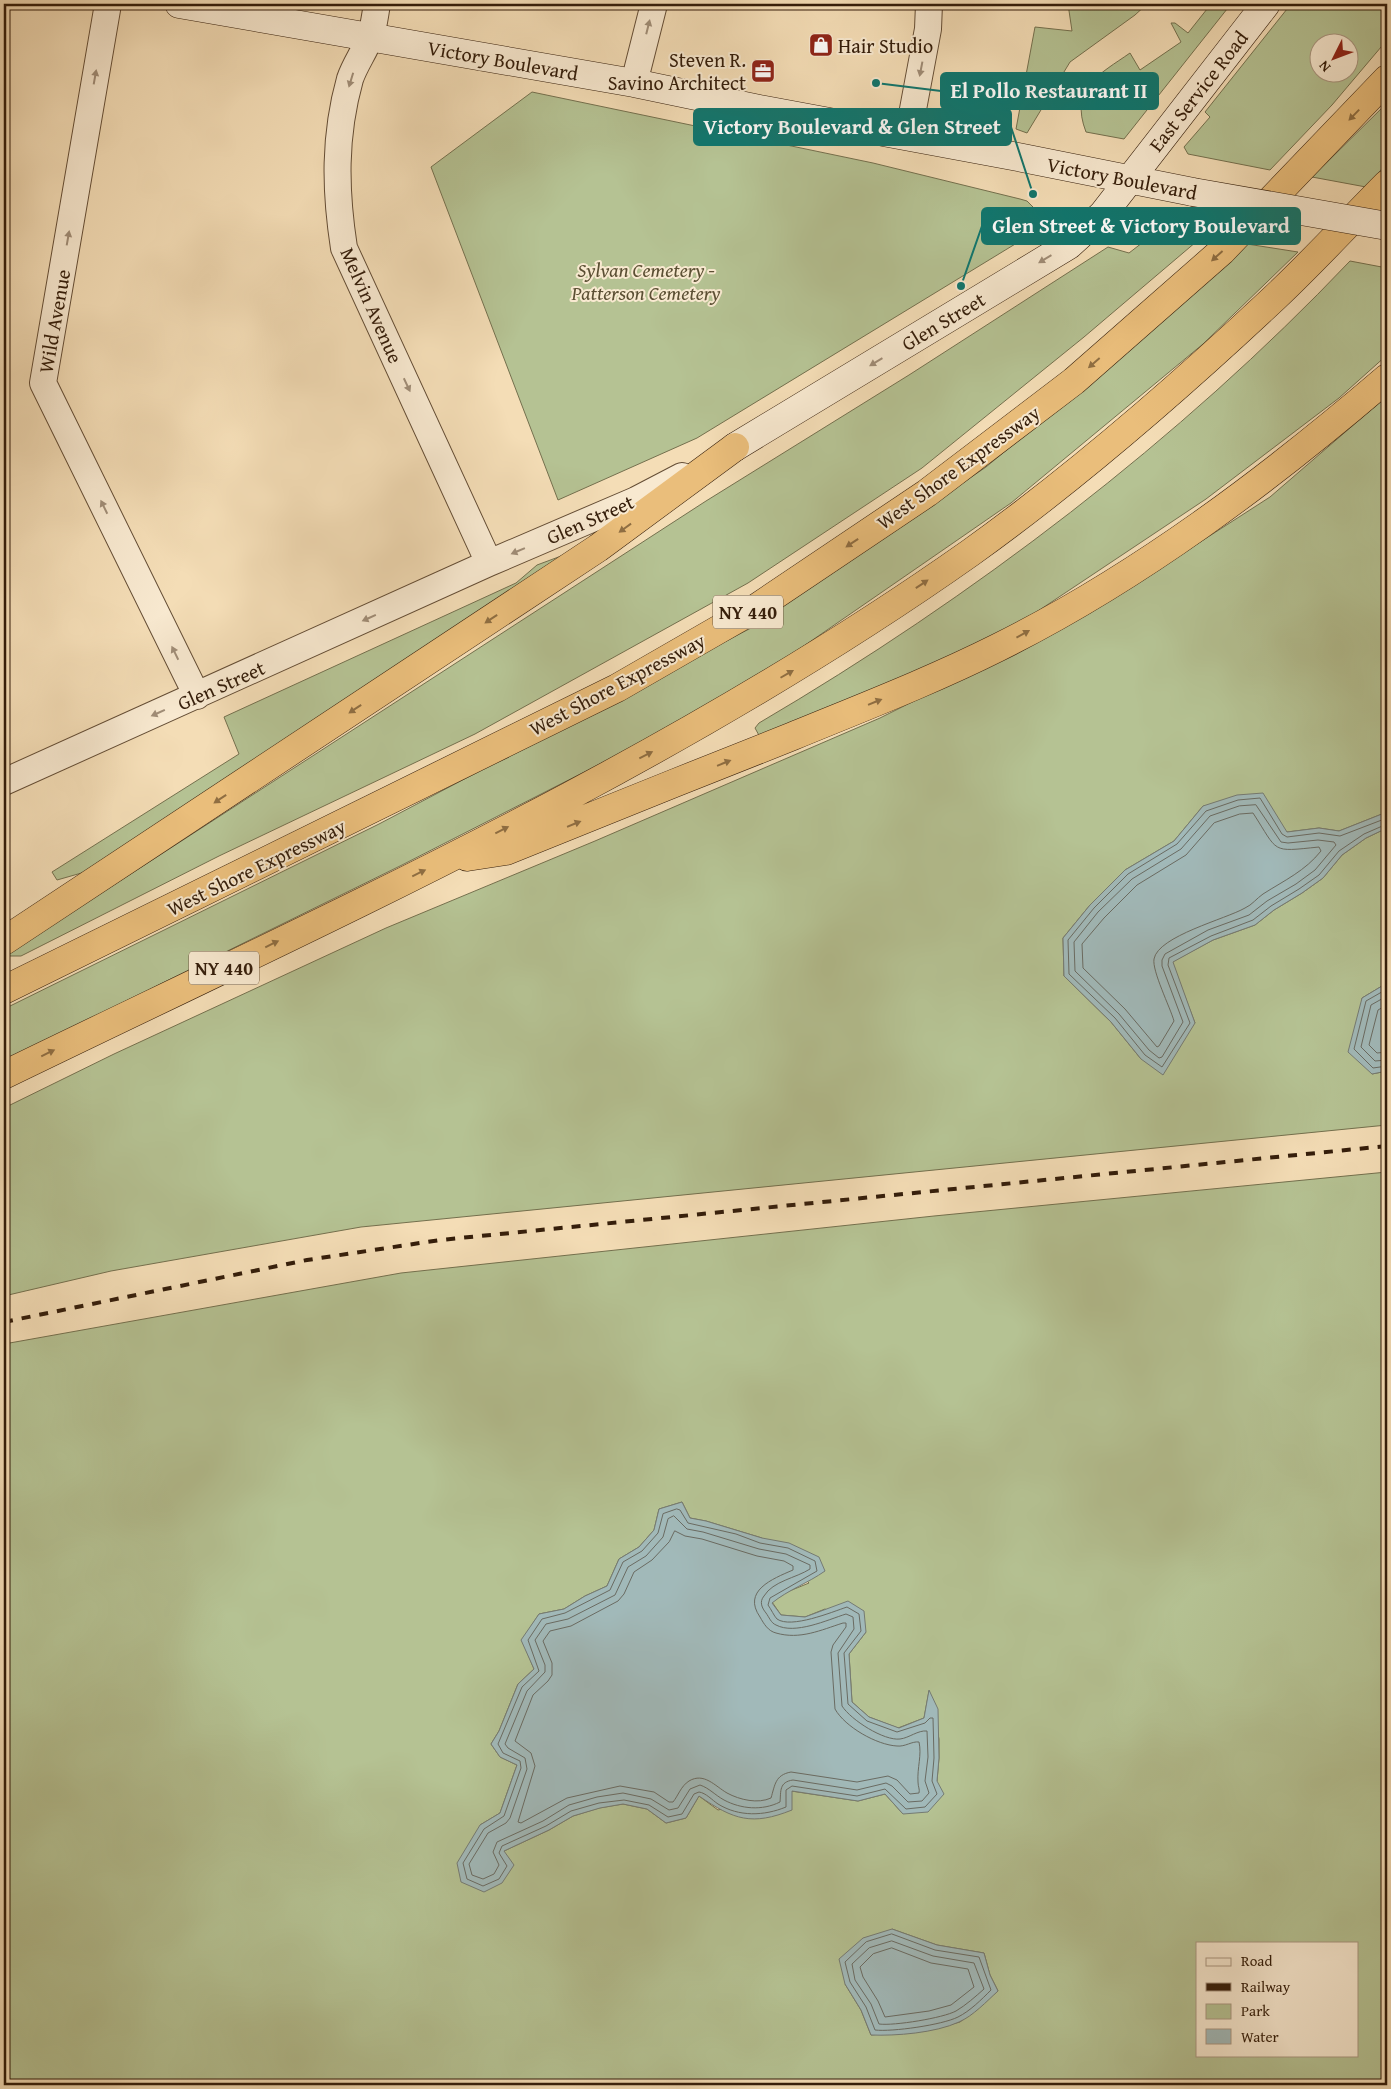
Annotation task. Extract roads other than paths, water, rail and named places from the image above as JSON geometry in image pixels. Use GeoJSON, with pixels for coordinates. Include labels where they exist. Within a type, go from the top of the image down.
{"type":"FeatureCollection","features":[{"type":"Feature","properties":{"kind":"highway","name":"West Shore Expressway"},"geometry":{"type":"LineString","coordinates":[[4,990],[617,688],[764,602],[928,493],[1074,381],[1222,251],[1387,78]]}},
{"type":"Feature","properties":{"kind":"highway","name":"NY 440"},"geometry":{"type":"LineString","coordinates":[[4,1075],[444,861],[658,749],[797,668],[970,552],[1119,438],[1273,300],[1387,184]]}},
{"type":"Feature","properties":{"kind":"highway"},"geometry":{"type":"LineString","coordinates":[[444,861],[506,851],[887,698],[998,648],[1136,568],[1232,503],[1310,444],[1387,378]]}},
{"type":"Feature","properties":{"kind":"highway"},"geometry":{"type":"LineString","coordinates":[[4,942],[598,548],[735,448]]}},
{"type":"Feature","properties":{"kind":"main road","name":"Victory Boulevard"},"geometry":{"type":"LineString","coordinates":[[179,4],[371,36],[634,84],[1194,192],[1387,226]]}},
{"type":"Feature","properties":{"kind":"main road","name":"East Service Road"},"geometry":{"type":"LineString","coordinates":[[1130,179],[1266,4]]}},
{"type":"Feature","properties":{"kind":"main road","name":"Glen Street"},"geometry":{"type":"LineString","coordinates":[[735,448],[1069,245],[1103,214],[1130,179]]}},
{"type":"Feature","properties":{"kind":"street","name":"Wild Avenue"},"geometry":{"type":"LineString","coordinates":[[108,4],[43,383],[196,696]]}},
{"type":"Feature","properties":{"kind":"street","name":"Melvin Avenue"},"geometry":{"type":"LineString","coordinates":[[377,4],[371,36],[351,76],[340,122],[337,168],[338,206],[344,248],[489,563]]}},
{"type":"Feature","properties":{"kind":"street"},"geometry":{"type":"LineString","coordinates":[[634,84],[654,4]]}},
{"type":"Feature","properties":{"kind":"street"},"geometry":{"type":"LineString","coordinates":[[908,136],[928,29],[929,4]]}},
{"type":"Feature","properties":{"kind":"street","name":"Glen Street"},"geometry":{"type":"LineString","coordinates":[[4,782],[489,563],[636,500],[735,448]]}},
{"type":"Feature","properties":{"kind":"water"},"geometry":{"type":"Polygon","coordinates":[[[1263,793],[1287,832],[1319,828],[1339,831],[1387,812],[1387,828],[1366,838],[1342,855],[1323,878],[1274,910],[1255,925],[1213,940],[1173,962],[1195,1023],[1163,1075],[1141,1059],[1111,1022],[1064,976],[1063,938],[1090,905],[1125,870],[1174,841],[1203,806],[1237,795],[1263,793]]]}},
{"type":"Feature","properties":{"kind":"water"},"geometry":{"type":"Polygon","coordinates":[[[1387,983],[1387,1071],[1372,1074],[1348,1052],[1362,998],[1387,983]]]}},
{"type":"Feature","properties":{"kind":"water"},"geometry":{"type":"Polygon","coordinates":[[[682,1502],[690,1518],[762,1538],[789,1543],[819,1557],[825,1571],[772,1603],[781,1615],[805,1617],[848,1601],[864,1611],[866,1632],[849,1654],[852,1702],[869,1717],[899,1728],[924,1718],[929,1690],[938,1709],[939,1758],[937,1781],[944,1794],[928,1812],[903,1814],[885,1794],[858,1801],[792,1791],[792,1810],[766,1818],[754,1819],[733,1815],[699,1796],[686,1818],[666,1823],[647,1809],[623,1804],[600,1808],[573,1816],[549,1830],[504,1851],[514,1865],[502,1883],[484,1892],[461,1882],[457,1863],[480,1825],[500,1813],[517,1765],[500,1757],[491,1744],[499,1731],[518,1684],[534,1669],[521,1640],[539,1614],[564,1609],[585,1596],[607,1586],[619,1559],[639,1547],[654,1530],[659,1509],[682,1502]]]}},
{"type":"Feature","properties":{"kind":"water"},"geometry":{"type":"Polygon","coordinates":[[[892,1929],[937,1945],[984,1953],[990,1975],[998,1991],[969,2016],[949,2026],[915,2033],[871,2035],[861,2010],[845,1984],[839,1959],[863,1938],[892,1929]]]}},
{"type":"Feature","properties":{"kind":"railway"},"geometry":{"type":"LineString","coordinates":[[4,1322],[307,1260],[440,1240],[1387,1146]]}},
{"type":"Feature","properties":{"kind":"place","name":"Hair Studio"},"geometry":{"type":"Point","coordinates":[821,45]}},
{"type":"Feature","properties":{"kind":"place","name":"Steven R. Savino Architect"},"geometry":{"type":"Point","coordinates":[763,71]}},
{"type":"Feature","properties":{"kind":"place","name":"El Pollo Restaurant II"},"geometry":{"type":"Point","coordinates":[876,83]}},
{"type":"Feature","properties":{"kind":"place","name":"Victory Boulevard & Glen Street"},"geometry":{"type":"Point","coordinates":[1033,194]}},
{"type":"Feature","properties":{"kind":"place","name":"Glen Street & Victory Boulevard"},"geometry":{"type":"Point","coordinates":[961,286]}},
{"type":"Feature","properties":{"kind":"park label","name":"Sylvan Cemetery - Patterson Cemetery"},"geometry":{"type":"Point","coordinates":[646,280]}}]}
